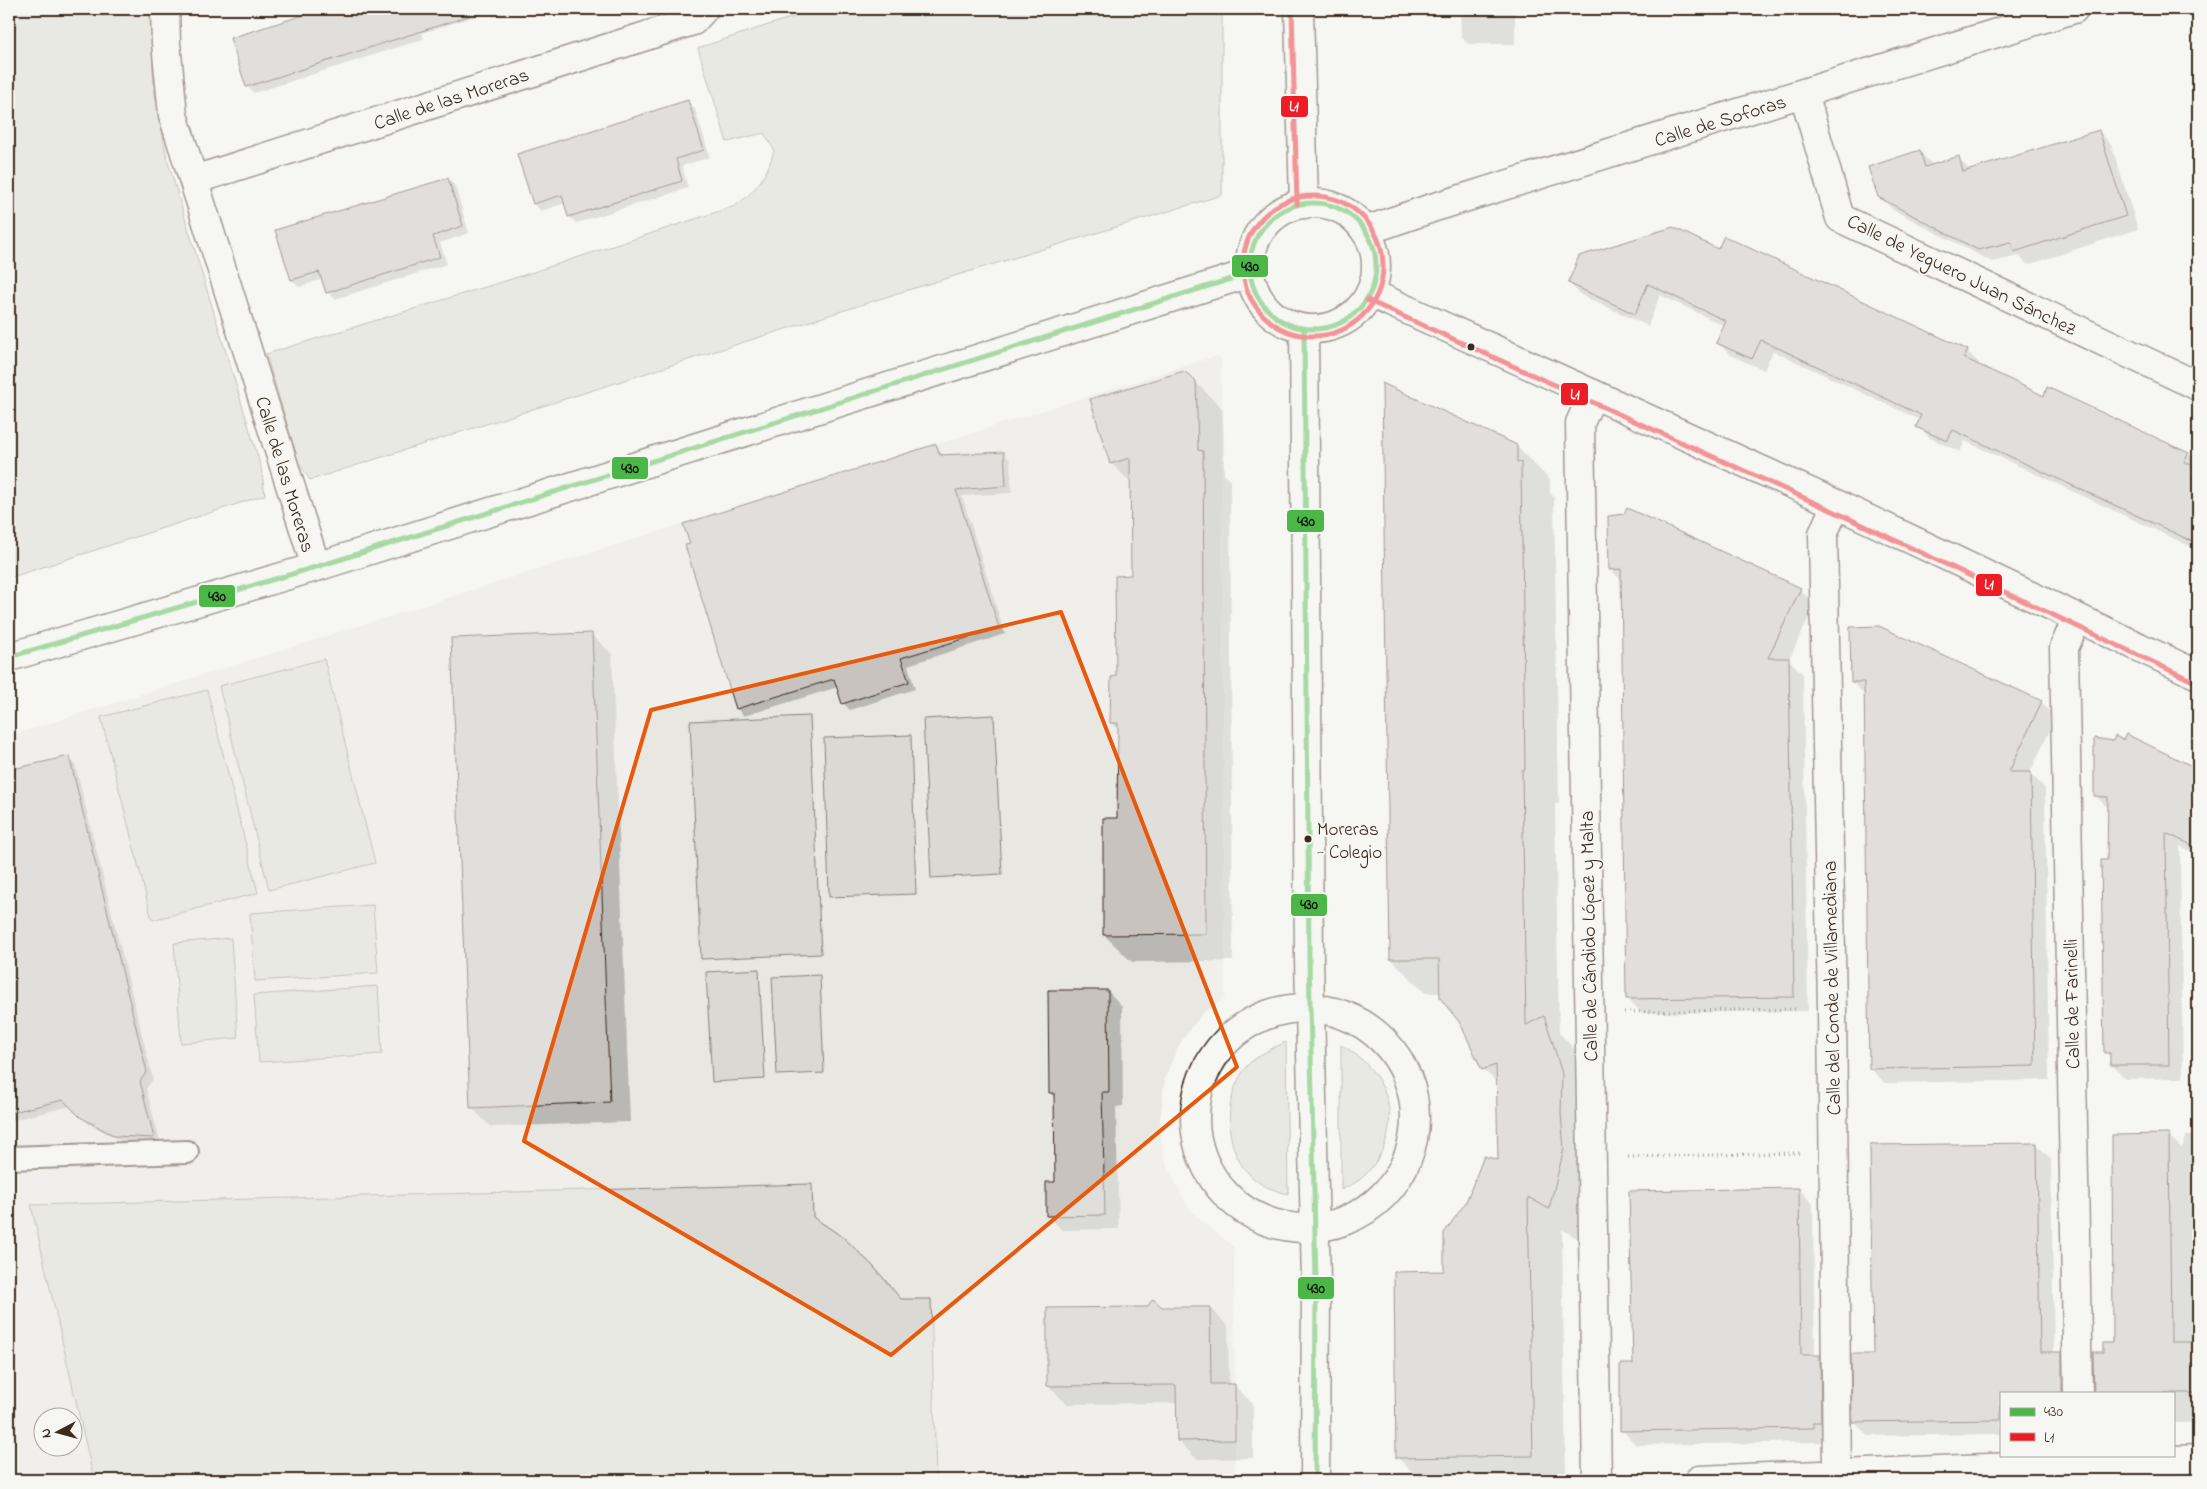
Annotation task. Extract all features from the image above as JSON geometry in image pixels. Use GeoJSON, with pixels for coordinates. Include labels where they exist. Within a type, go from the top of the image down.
{"type":"FeatureCollection","features":[{"type":"Feature","properties":{"kind":"street","name":"Calle de las Moreras"},"geometry":{"type":"LineString","coordinates":[[166,9],[166,43],[173,115],[316,567]]}},
{"type":"Feature","properties":{"kind":"street","name":"Calle de las Moreras"},"geometry":{"type":"LineString","coordinates":[[194,180],[693,21],[704,9]]}},
{"type":"Feature","properties":{"kind":"street"},"geometry":{"type":"LineString","coordinates":[[1299,9],[1304,204]]}},
{"type":"Feature","properties":{"kind":"street","name":"Calle de Soforas"},"geometry":{"type":"LineString","coordinates":[[1365,231],[1432,208],[2074,9]]}},
{"type":"Feature","properties":{"kind":"street","name":"Calle de Yeguero Juan Sánchez"},"geometry":{"type":"LineString","coordinates":[[1804,94],[1840,218],[2198,386]]}},
{"type":"Feature","properties":{"kind":"street"},"geometry":{"type":"LineString","coordinates":[[1304,204],[1321,204],[1338,208],[1353,218],[1365,231],[1374,250],[1376,272],[1370,293],[1359,310],[1343,322],[1324,328],[1304,329],[1284,322],[1268,310],[1256,293],[1250,273],[1251,254],[1258,236],[1269,221],[1285,210],[1304,204]]}},
{"type":"Feature","properties":{"kind":"street"},"geometry":{"type":"LineString","coordinates":[[9,658],[316,567],[1250,273]]}},
{"type":"Feature","properties":{"kind":"street"},"geometry":{"type":"LineString","coordinates":[[1370,293],[1836,504],[2198,675]]}},
{"type":"Feature","properties":{"kind":"street"},"geometry":{"type":"LineString","coordinates":[[1304,329],[1310,1007],[1315,1230],[1315,1480]]}},
{"type":"Feature","properties":{"kind":"street","name":"Calle de Cándido López y Malta"},"geometry":{"type":"LineString","coordinates":[[1593,394],[1580,422],[1597,1480]]}},
{"type":"Feature","properties":{"kind":"street","name":"Calle del Conde de Villamediana"},"geometry":{"type":"LineString","coordinates":[[1836,504],[1823,534],[1832,1009],[1837,1475]]}},
{"type":"Feature","properties":{"kind":"street","name":"Calle de Farinelli"},"geometry":{"type":"LineString","coordinates":[[2077,618],[2064,648],[2078,1392]]}},
{"type":"Feature","properties":{"kind":"street"},"geometry":{"type":"LineString","coordinates":[[1310,1007],[1346,1014],[1378,1033],[1401,1062],[1414,1098],[1415,1135],[1404,1171],[1380,1200],[1349,1220],[1315,1230],[1277,1226],[1244,1212],[1218,1188],[1200,1156],[1194,1120],[1199,1084],[1215,1052],[1241,1027],[1273,1011],[1310,1007]]}},
{"type":"Feature","properties":{"kind":"street"},"geometry":{"type":"LineString","coordinates":[[1699,1480],[1837,1475],[2079,1460],[2198,1459]]}},
{"type":"Feature","properties":{"kind":"lane"},"geometry":{"type":"LineString","coordinates":[[9,1158],[187,1152]]}},
{"type":"Feature","properties":{"kind":"path"},"geometry":{"type":"LineString","coordinates":[[1588,1012],[1832,1009]]}},
{"type":"Feature","properties":{"kind":"path"},"geometry":{"type":"LineString","coordinates":[[1592,1158],[1833,1152]]}},
{"type":"Feature","properties":{"kind":"highlighted area"},"geometry":{"type":"Polygon","coordinates":[[[1061,612],[1237,1067],[891,1355],[524,1141],[651,710],[1061,612]]]}},
{"type":"Feature","properties":{"kind":"shaded area"},"geometry":{"type":"Polygon","coordinates":[[[9,9],[150,9],[154,89],[167,159],[261,467],[265,495],[9,578],[9,9]]]}},
{"type":"Feature","properties":{"kind":"shaded area"},"geometry":{"type":"Polygon","coordinates":[[[802,9],[1222,9],[1222,195],[908,290],[310,480],[299,463],[266,354],[518,277],[735,206],[755,188],[765,175],[774,150],[764,133],[727,142],[698,48],[802,14],[802,9]]]}},
{"type":"Feature","properties":{"kind":"shaded area"},"geometry":{"type":"Polygon","coordinates":[[[1216,356],[1221,359],[1225,999],[1203,1013],[1179,1045],[1165,1077],[1160,1120],[1163,1151],[1167,1165],[1185,1202],[1197,1217],[1234,1247],[1235,1480],[9,1480],[9,736],[1216,356]]]}},
{"type":"Feature","properties":{"kind":"shaded area"},"geometry":{"type":"Polygon","coordinates":[[[324,659],[375,863],[269,890],[219,686],[324,659]]]}},
{"type":"Feature","properties":{"kind":"shaded area"},"geometry":{"type":"Polygon","coordinates":[[[207,690],[258,893],[152,920],[101,717],[207,690]]]}},
{"type":"Feature","properties":{"kind":"shaded area"},"geometry":{"type":"Polygon","coordinates":[[[994,715],[1002,874],[931,878],[923,719],[994,715]]]}},
{"type":"Feature","properties":{"kind":"shaded area"},"geometry":{"type":"Polygon","coordinates":[[[810,716],[821,954],[701,959],[690,721],[810,716]]]}},
{"type":"Feature","properties":{"kind":"shaded area"},"geometry":{"type":"Polygon","coordinates":[[[911,735],[916,894],[829,897],[824,738],[911,735]]]}},
{"type":"Feature","properties":{"kind":"shaded area"},"geometry":{"type":"Polygon","coordinates":[[[373,905],[378,973],[255,981],[250,913],[373,905]]]}},
{"type":"Feature","properties":{"kind":"shaded area"},"geometry":{"type":"Polygon","coordinates":[[[231,938],[238,1038],[181,1043],[174,943],[231,938]]]}},
{"type":"Feature","properties":{"kind":"shaded area"},"geometry":{"type":"Polygon","coordinates":[[[759,969],[765,1079],[712,1082],[706,972],[759,969]]]}},
{"type":"Feature","properties":{"kind":"shaded area"},"geometry":{"type":"Polygon","coordinates":[[[820,975],[824,1073],[777,1075],[772,977],[820,975]]]}},
{"type":"Feature","properties":{"kind":"shaded area"},"geometry":{"type":"Polygon","coordinates":[[[378,986],[382,1054],[259,1062],[254,995],[378,986]]]}},
{"type":"Feature","properties":{"kind":"shaded area"},"geometry":{"type":"Polygon","coordinates":[[[1286,1042],[1288,1194],[1264,1186],[1245,1170],[1237,1157],[1232,1142],[1230,1126],[1230,1109],[1233,1094],[1247,1066],[1260,1055],[1286,1042]]]}},
{"type":"Feature","properties":{"kind":"shaded area"},"geometry":{"type":"Polygon","coordinates":[[[1341,1045],[1358,1057],[1372,1071],[1382,1087],[1388,1104],[1390,1122],[1386,1140],[1378,1159],[1362,1178],[1341,1190],[1341,1045]]]}},
{"type":"Feature","properties":{"kind":"shaded area"},"geometry":{"type":"Polygon","coordinates":[[[812,1184],[813,1217],[844,1238],[873,1266],[901,1299],[931,1299],[936,1480],[94,1480],[82,1428],[82,1406],[77,1406],[31,1205],[812,1184]]]}},
{"type":"Feature","properties":{"kind":"building"},"geometry":{"type":"Polygon","coordinates":[[[323,9],[468,9],[469,16],[246,87],[230,38],[323,9]]]}},
{"type":"Feature","properties":{"kind":"building"},"geometry":{"type":"Polygon","coordinates":[[[688,100],[704,150],[676,159],[682,181],[568,217],[562,195],[533,204],[517,154],[688,100]]]}},
{"type":"Feature","properties":{"kind":"building"},"geometry":{"type":"Polygon","coordinates":[[[2099,130],[2126,216],[2014,252],[2011,242],[1978,250],[1878,197],[1868,167],[1920,150],[1925,167],[1959,156],[1963,172],[2099,130]]]}},
{"type":"Feature","properties":{"kind":"building"},"geometry":{"type":"Polygon","coordinates":[[[448,178],[463,226],[433,236],[440,257],[326,293],[319,272],[291,280],[275,230],[448,178]]]}},
{"type":"Feature","properties":{"kind":"building"},"geometry":{"type":"Polygon","coordinates":[[[1673,227],[1718,249],[1724,236],[1968,350],[1964,358],[2044,396],[2047,387],[2189,453],[2184,462],[2197,467],[2192,480],[2198,483],[2198,544],[1953,430],[1947,441],[1916,427],[1921,415],[1761,340],[1752,359],[1716,343],[1726,321],[1648,284],[1635,314],[1568,283],[1579,256],[1673,227]]]}},
{"type":"Feature","properties":{"kind":"building"},"geometry":{"type":"Polygon","coordinates":[[[1184,371],[1196,381],[1198,450],[1203,451],[1206,934],[1103,935],[1103,818],[1117,818],[1118,723],[1110,723],[1111,677],[1116,676],[1115,576],[1131,575],[1130,458],[1110,464],[1090,399],[1184,371]]]}},
{"type":"Feature","properties":{"kind":"building"},"geometry":{"type":"Polygon","coordinates":[[[1382,383],[1517,445],[1517,462],[1521,462],[1525,770],[1522,770],[1526,1025],[1544,1016],[1552,1040],[1562,1074],[1561,1114],[1564,1149],[1549,1209],[1528,1197],[1533,1456],[1396,1458],[1394,1272],[1444,1271],[1444,1233],[1466,1202],[1484,1156],[1498,1160],[1496,1065],[1482,1070],[1460,1023],[1440,998],[1439,959],[1390,959],[1382,383]]]}},
{"type":"Feature","properties":{"kind":"building"},"geometry":{"type":"Polygon","coordinates":[[[936,444],[940,455],[1004,452],[1006,486],[956,490],[999,628],[901,658],[909,682],[842,704],[834,679],[736,709],[685,545],[690,544],[683,524],[936,444]]]}},
{"type":"Feature","properties":{"kind":"building"},"geometry":{"type":"Polygon","coordinates":[[[1627,508],[1801,588],[1768,658],[1789,658],[1794,997],[1626,999],[1621,569],[1609,570],[1608,516],[1624,514],[1627,508]]]}},
{"type":"Feature","properties":{"kind":"building"},"geometry":{"type":"Polygon","coordinates":[[[1879,626],[2042,701],[2009,772],[2031,772],[2035,1066],[1869,1069],[1864,682],[1851,682],[1850,627],[1879,626]]]}},
{"type":"Feature","properties":{"kind":"building"},"geometry":{"type":"Polygon","coordinates":[[[592,633],[610,1102],[470,1108],[451,638],[592,633]]]}},
{"type":"Feature","properties":{"kind":"building"},"geometry":{"type":"Polygon","coordinates":[[[2126,734],[2198,769],[2198,848],[2166,833],[2169,1065],[2110,1065],[2110,1053],[2104,1053],[2101,860],[2107,860],[2108,797],[2094,796],[2094,738],[2113,741],[2115,736],[2123,740],[2126,734]]]}},
{"type":"Feature","properties":{"kind":"building"},"geometry":{"type":"Polygon","coordinates":[[[69,756],[147,1072],[140,1081],[154,1138],[115,1136],[80,1117],[63,1100],[9,1113],[9,770],[69,756]]]}},
{"type":"Feature","properties":{"kind":"building"},"geometry":{"type":"Polygon","coordinates":[[[1048,990],[1108,990],[1109,1092],[1102,1092],[1105,1215],[1046,1216],[1046,1182],[1055,1182],[1054,1093],[1049,1093],[1048,990]]]}},
{"type":"Feature","properties":{"kind":"building"},"geometry":{"type":"Polygon","coordinates":[[[2169,1134],[2171,1342],[2198,1342],[2198,1393],[2094,1392],[2093,1352],[2103,1352],[2103,1343],[2113,1343],[2112,1135],[2169,1134]]]}},
{"type":"Feature","properties":{"kind":"building"},"geometry":{"type":"Polygon","coordinates":[[[2037,1143],[2040,1352],[2062,1352],[2062,1392],[2000,1392],[2000,1420],[1852,1422],[1851,1354],[1873,1354],[1870,1145],[2037,1143]]]}},
{"type":"Feature","properties":{"kind":"building"},"geometry":{"type":"Polygon","coordinates":[[[1799,1188],[1801,1355],[1820,1355],[1821,1422],[1813,1422],[1813,1428],[1620,1431],[1620,1364],[1633,1364],[1629,1191],[1799,1188]]]}},
{"type":"Feature","properties":{"kind":"building"},"geometry":{"type":"Polygon","coordinates":[[[1153,1299],[1162,1307],[1210,1307],[1211,1384],[1235,1384],[1235,1440],[1177,1441],[1176,1385],[1047,1386],[1047,1308],[1147,1307],[1153,1299]]]}},
{"type":"Feature","properties":{"kind":"transit line","name":"L1"},"geometry":{"type":"LineString","coordinates":[[1292,9],[1297,204]]}},
{"type":"Feature","properties":{"kind":"transit line","name":"L1"},"geometry":{"type":"LineString","coordinates":[[1313,196],[1327,197],[1340,201],[1363,216],[1378,239],[1382,252],[1383,266],[1382,280],[1378,293],[1363,316],[1340,331],[1327,335],[1313,336],[1299,335],[1286,331],[1263,316],[1248,293],[1244,280],[1243,266],[1244,252],[1248,239],[1263,216],[1286,201],[1299,197],[1313,196]]}},
{"type":"Feature","properties":{"kind":"transit line","name":"430"},"geometry":{"type":"LineString","coordinates":[[1313,203],[1337,208],[1357,222],[1371,242],[1376,266],[1371,290],[1357,310],[1337,324],[1313,329],[1289,324],[1269,310],[1255,290],[1250,266],[1255,242],[1269,222],[1289,208],[1313,203]]}},
{"type":"Feature","properties":{"kind":"transit line","name":"430"},"geometry":{"type":"LineString","coordinates":[[9,657],[316,567],[1250,273]]}},
{"type":"Feature","properties":{"kind":"transit line","name":"L1"},"geometry":{"type":"LineString","coordinates":[[1367,300],[1833,511],[2195,682]]}},
{"type":"Feature","properties":{"kind":"transit line","name":"430"},"geometry":{"type":"LineString","coordinates":[[1304,329],[1309,958],[1316,1284],[1315,1480]]}},
{"type":"Feature","properties":{"kind":"place","name":"Moreras - Colegio"},"geometry":{"type":"Point","coordinates":[1308,839]}}]}
